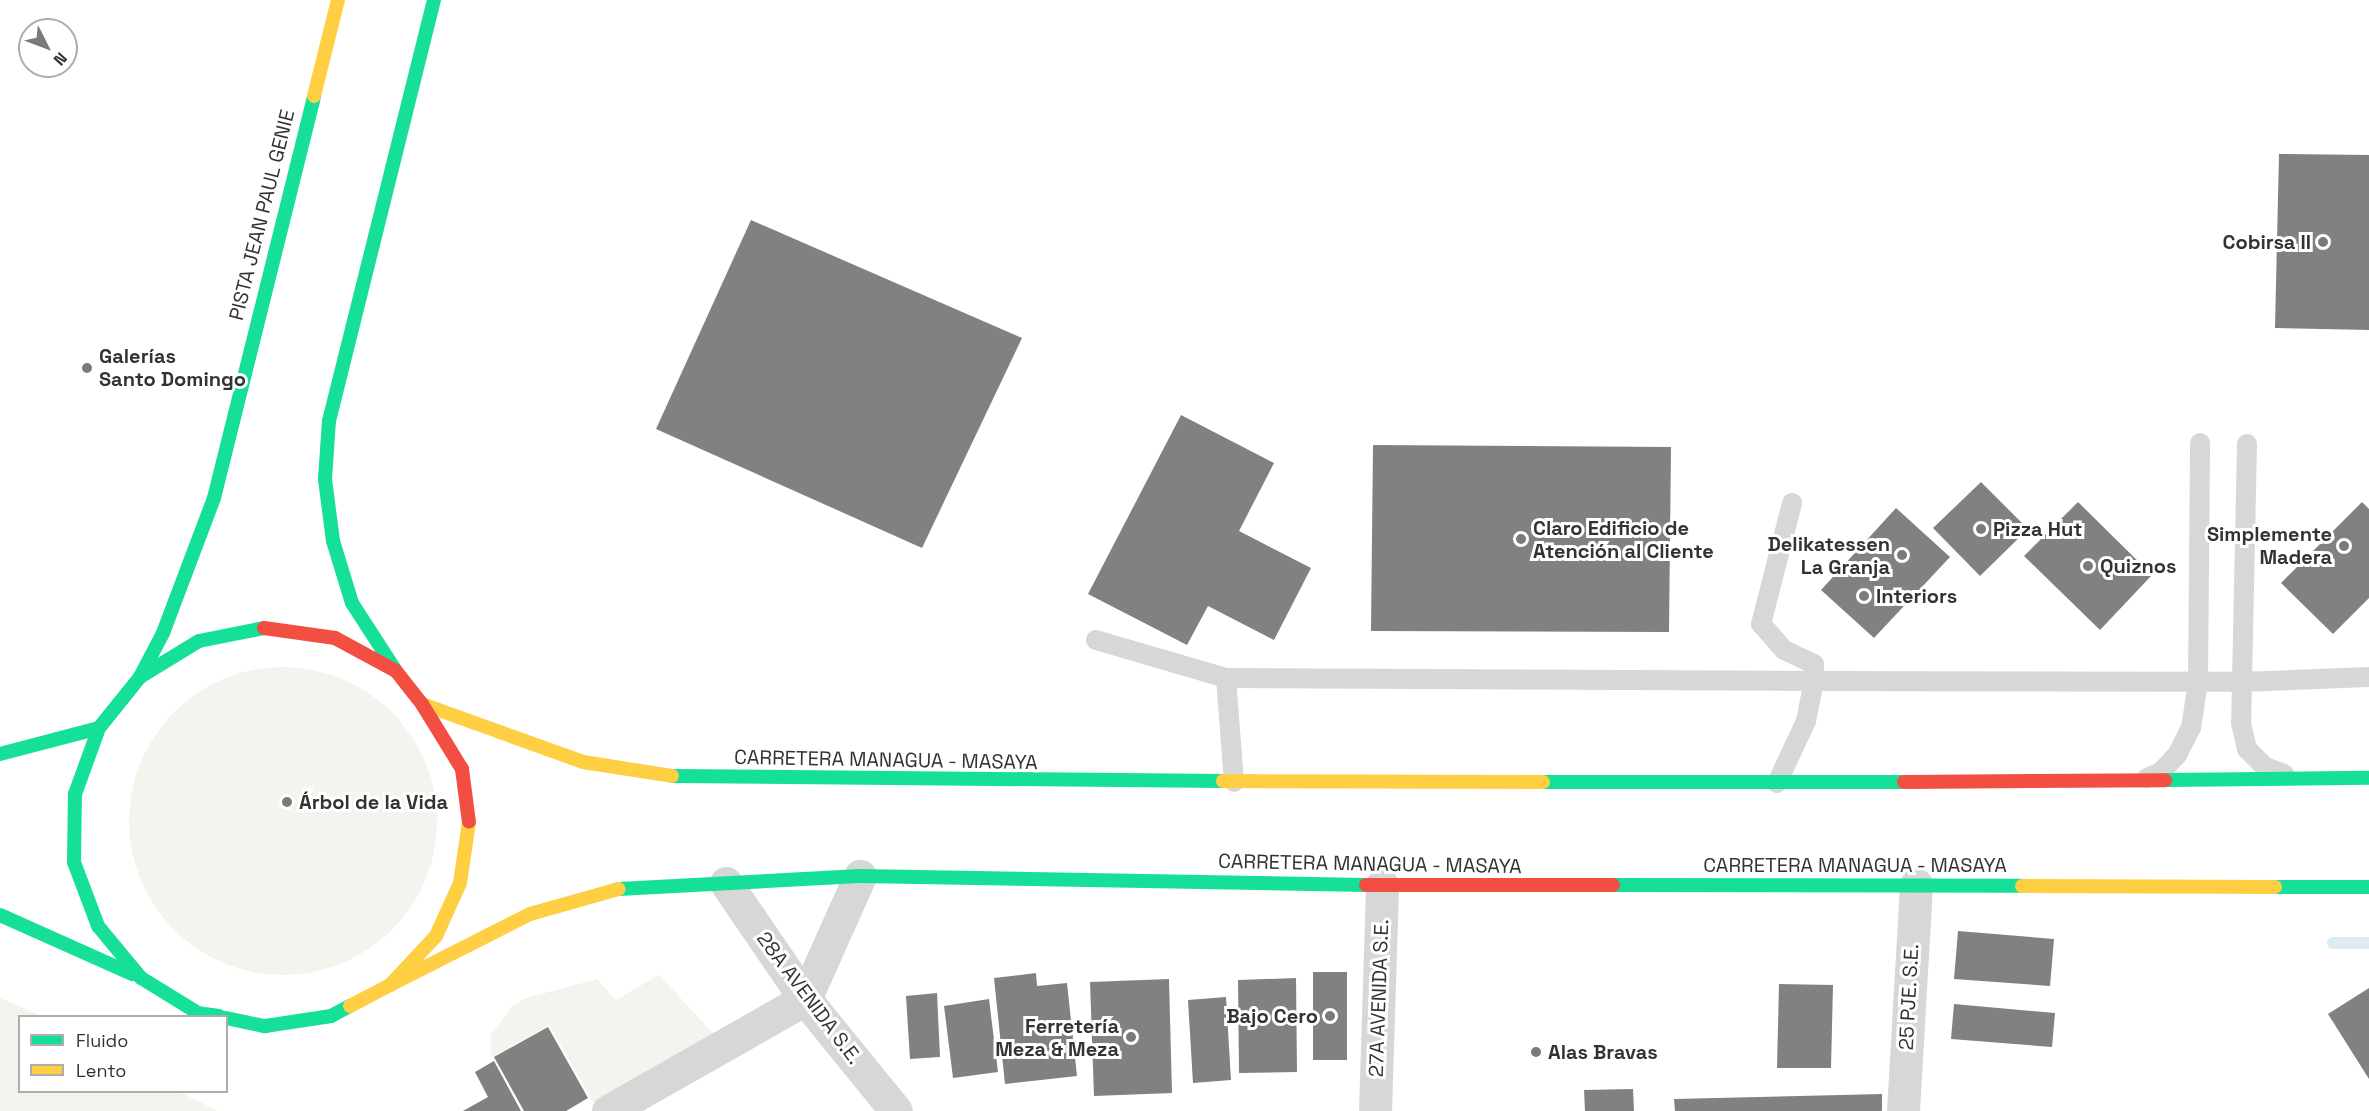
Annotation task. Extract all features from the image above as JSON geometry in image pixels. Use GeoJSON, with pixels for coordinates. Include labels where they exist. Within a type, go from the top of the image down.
{"type":"FeatureCollection","features":[{"type":"Feature","properties":{"kind":"main road","name":"PISTA JEAN PAUL GENIE"},"geometry":{"type":"LineString","coordinates":[[141,677],[175,604],[214,498],[338,0]]}},
{"type":"Feature","properties":{"kind":"main road"},"geometry":{"type":"LineString","coordinates":[[390,985],[436,936],[460,883],[470,826],[462,769],[422,704],[396,671],[352,603],[333,542],[325,479],[328,421],[434,0]]}},
{"type":"Feature","properties":{"kind":"main road"},"geometry":{"type":"LineString","coordinates":[[141,978],[98,926],[74,862],[75,794],[99,728],[141,677],[199,641],[267,627],[335,638],[396,671]]}},
{"type":"Feature","properties":{"kind":"main road","name":"CARRETERA MANAGUA - MASAYA"},"geometry":{"type":"LineString","coordinates":[[422,704],[583,762],[675,776],[1234,782],[1777,783],[2369,778]]}},
{"type":"Feature","properties":{"kind":"main road"},"geometry":{"type":"LineString","coordinates":[[0,754],[99,728]]}},
{"type":"Feature","properties":{"kind":"main road","name":"CARRETERA MANAGUA - MASAYA"},"geometry":{"type":"LineString","coordinates":[[228,1018],[265,1026],[331,1016],[530,914],[624,888],[860,876],[1382,885],[1916,884],[2369,887]]}},
{"type":"Feature","properties":{"kind":"main road"},"geometry":{"type":"LineString","coordinates":[[0,915],[141,978],[198,1012],[211,1015]]}},
{"type":"Feature","properties":{"kind":"street"},"geometry":{"type":"LineString","coordinates":[[608,1111],[805,999],[860,876]]}},
{"type":"Feature","properties":{"kind":"street","name":"28A AVENIDA S.E."},"geometry":{"type":"LineString","coordinates":[[726,883],[805,999],[896,1111]]}},
{"type":"Feature","properties":{"kind":"street","name":"25 PJE. S.E."},"geometry":{"type":"LineString","coordinates":[[1903,1111],[1916,884]]}},
{"type":"Feature","properties":{"kind":"street","name":"27A AVENIDA S.E."},"geometry":{"type":"LineString","coordinates":[[1375,1111],[1382,885]]}},
{"type":"Feature","properties":{"kind":"lane"},"geometry":{"type":"LineString","coordinates":[[2141,781],[2161,772],[2177,755],[2191,728],[2198,682],[2200,443]]}},
{"type":"Feature","properties":{"kind":"lane"},"geometry":{"type":"LineString","coordinates":[[2247,444],[2240,682],[2241,723],[2247,749],[2265,767],[2300,780]]}},
{"type":"Feature","properties":{"kind":"lane"},"geometry":{"type":"LineString","coordinates":[[1777,783],[1806,722],[1814,681],[1814,664],[1784,650],[1761,624],[1791,503]]}},
{"type":"Feature","properties":{"kind":"lane"},"geometry":{"type":"LineString","coordinates":[[1096,640],[1226,678],[2240,682],[2369,677]]}},
{"type":"Feature","properties":{"kind":"lane"},"geometry":{"type":"LineString","coordinates":[[1226,678],[1234,782]]}},
{"type":"Feature","properties":{"kind":"shaded area"},"geometry":{"type":"Polygon","coordinates":[[[283,667],[313,670],[342,679],[369,693],[392,712],[411,735],[425,762],[434,791],[437,821],[434,851],[425,880],[411,907],[392,930],[369,949],[342,963],[313,972],[283,975],[253,972],[224,963],[197,949],[174,930],[155,907],[141,880],[132,851],[129,821],[132,791],[141,762],[155,735],[174,712],[197,693],[224,679],[253,670],[283,667]]]}},
{"type":"Feature","properties":{"kind":"shaded area"},"geometry":{"type":"Polygon","coordinates":[[[659,975],[713,1033],[594,1104],[549,1025],[491,1058],[491,1034],[512,1006],[523,999],[597,979],[616,1000],[659,975]]]}},
{"type":"Feature","properties":{"kind":"shaded area"},"geometry":{"type":"Polygon","coordinates":[[[0,998],[40,1015],[18,1015],[18,1093],[182,1093],[218,1111],[0,1111],[0,998]]]}},
{"type":"Feature","properties":{"kind":"building","name":"Cobirsa II"},"geometry":{"type":"Polygon","coordinates":[[[2279,154],[2369,155],[2369,330],[2275,328],[2279,154]]]}},
{"type":"Feature","properties":{"kind":"building"},"geometry":{"type":"Polygon","coordinates":[[[751,220],[1022,338],[922,548],[656,429],[751,220]]]}},
{"type":"Feature","properties":{"kind":"building"},"geometry":{"type":"Polygon","coordinates":[[[1181,415],[1274,463],[1239,531],[1311,568],[1274,640],[1208,606],[1187,645],[1088,594],[1181,415]]]}},
{"type":"Feature","properties":{"kind":"building","name":"Claro Edificio de Atención al Cliente"},"geometry":{"type":"Polygon","coordinates":[[[1373,445],[1671,447],[1669,632],[1371,631],[1373,445]]]}},
{"type":"Feature","properties":{"kind":"building","name":"Pizza Hut"},"geometry":{"type":"Polygon","coordinates":[[[1981,482],[2028,529],[1980,576],[1933,528],[1981,482]]]}},
{"type":"Feature","properties":{"kind":"building","name":"Quiznos"},"geometry":{"type":"Polygon","coordinates":[[[2078,502],[2152,575],[2100,630],[2024,556],[2078,502]]]}},
{"type":"Feature","properties":{"kind":"building","name":"Simplemente Madera"},"geometry":{"type":"Polygon","coordinates":[[[2362,502],[2369,509],[2369,598],[2333,634],[2281,583],[2362,502]]]}},
{"type":"Feature","properties":{"kind":"building"},"geometry":{"type":"Polygon","coordinates":[[[1896,508],[1950,557],[1874,638],[1821,590],[1896,508]]]}},
{"type":"Feature","properties":{"kind":"building"},"geometry":{"type":"Polygon","coordinates":[[[1958,931],[2054,939],[2050,986],[1954,979],[1958,931]]]}},
{"type":"Feature","properties":{"kind":"building","name":"Bajo Cero"},"geometry":{"type":"Polygon","coordinates":[[[1313,972],[1347,972],[1347,1060],[1313,1060],[1313,972]]]}},
{"type":"Feature","properties":{"kind":"building"},"geometry":{"type":"Polygon","coordinates":[[[1036,973],[1037,986],[1067,983],[1077,1076],[1005,1084],[994,978],[1036,973]]]}},
{"type":"Feature","properties":{"kind":"building"},"geometry":{"type":"Polygon","coordinates":[[[1296,978],[1297,1072],[1239,1073],[1238,980],[1296,978]]]}},
{"type":"Feature","properties":{"kind":"building","name":"Ferretería Meza & Meza"},"geometry":{"type":"Polygon","coordinates":[[[1169,979],[1172,1093],[1094,1096],[1090,982],[1169,979]]]}},
{"type":"Feature","properties":{"kind":"building"},"geometry":{"type":"Polygon","coordinates":[[[1779,984],[1833,985],[1831,1068],[1777,1068],[1779,984]]]}},
{"type":"Feature","properties":{"kind":"building"},"geometry":{"type":"Polygon","coordinates":[[[2369,988],[2369,1079],[2328,1014],[2369,988]]]}},
{"type":"Feature","properties":{"kind":"building"},"geometry":{"type":"Polygon","coordinates":[[[937,993],[940,1057],[910,1059],[906,996],[937,993]]]}},
{"type":"Feature","properties":{"kind":"building"},"geometry":{"type":"Polygon","coordinates":[[[1226,997],[1231,1080],[1193,1083],[1188,1000],[1226,997]]]}},
{"type":"Feature","properties":{"kind":"building"},"geometry":{"type":"Polygon","coordinates":[[[989,999],[998,1072],[953,1078],[944,1006],[989,999]]]}},
{"type":"Feature","properties":{"kind":"building"},"geometry":{"type":"Polygon","coordinates":[[[1954,1004],[2055,1013],[2052,1047],[1951,1039],[1954,1004]]]}},
{"type":"Feature","properties":{"kind":"building"},"geometry":{"type":"Polygon","coordinates":[[[548,1027],[588,1098],[566,1111],[524,1111],[494,1057],[548,1027]]]}},
{"type":"Feature","properties":{"kind":"building"},"geometry":{"type":"Polygon","coordinates":[[[494,1061],[521,1111],[463,1111],[488,1097],[475,1072],[494,1061]]]}},
{"type":"Feature","properties":{"kind":"building"},"geometry":{"type":"Polygon","coordinates":[[[1633,1089],[1634,1111],[1585,1111],[1584,1090],[1633,1089]]]}},
{"type":"Feature","properties":{"kind":"building"},"geometry":{"type":"Polygon","coordinates":[[[1882,1094],[1882,1111],[1675,1111],[1674,1099],[1882,1094]]]}},
{"type":"Feature","properties":{"kind":"waterway"},"geometry":{"type":"LineString","coordinates":[[2333,943],[2369,943]]}},
{"type":"Feature","properties":{"kind":"traffic: fast"},"geometry":{"type":"LineString","coordinates":[[396,671],[352,603],[333,541],[325,479],[329,421],[434,0]]}},
{"type":"Feature","properties":{"kind":"traffic: fast"},"geometry":{"type":"LineString","coordinates":[[140,677],[163,633],[214,498],[314,96]]}},
{"type":"Feature","properties":{"kind":"traffic: fast"},"geometry":{"type":"LineString","coordinates":[[212,1015],[198,1013],[141,978],[98,926],[74,862],[75,794],[99,728],[140,677],[199,641],[264,628]]}},
{"type":"Feature","properties":{"kind":"traffic: fast"},"geometry":{"type":"LineString","coordinates":[[0,754],[99,728]]}},
{"type":"Feature","properties":{"kind":"traffic: fast"},"geometry":{"type":"LineString","coordinates":[[672,776],[1223,781]]}},
{"type":"Feature","properties":{"kind":"traffic: fast"},"geometry":{"type":"LineString","coordinates":[[2165,780],[2369,778]]}},
{"type":"Feature","properties":{"kind":"traffic: fast"},"geometry":{"type":"LineString","coordinates":[[1543,782],[1904,782]]}},
{"type":"Feature","properties":{"kind":"traffic: fast"},"geometry":{"type":"LineString","coordinates":[[619,889],[860,876],[1366,885]]}},
{"type":"Feature","properties":{"kind":"traffic: fast"},"geometry":{"type":"LineString","coordinates":[[1613,885],[2022,886]]}},
{"type":"Feature","properties":{"kind":"traffic: fast"},"geometry":{"type":"LineString","coordinates":[[2275,887],[2369,887]]}},
{"type":"Feature","properties":{"kind":"traffic: fast"},"geometry":{"type":"LineString","coordinates":[[0,915],[132,974]]}},
{"type":"Feature","properties":{"kind":"traffic: fast"},"geometry":{"type":"LineString","coordinates":[[228,1018],[265,1026],[331,1016],[350,1006]]}},
{"type":"Feature","properties":{"kind":"traffic: slow"},"geometry":{"type":"LineString","coordinates":[[314,96],[338,0]]}},
{"type":"Feature","properties":{"kind":"traffic: slow"},"geometry":{"type":"LineString","coordinates":[[422,704],[583,762],[672,776]]}},
{"type":"Feature","properties":{"kind":"traffic: slow"},"geometry":{"type":"LineString","coordinates":[[1223,781],[1543,782]]}},
{"type":"Feature","properties":{"kind":"traffic: slow"},"geometry":{"type":"LineString","coordinates":[[350,1006],[390,985],[436,936],[460,883],[469,822]]}},
{"type":"Feature","properties":{"kind":"traffic: slow"},"geometry":{"type":"LineString","coordinates":[[2022,886],[2275,887]]}},
{"type":"Feature","properties":{"kind":"traffic: slow"},"geometry":{"type":"LineString","coordinates":[[390,985],[530,914],[619,889]]}},
{"type":"Feature","properties":{"kind":"traffic: jam"},"geometry":{"type":"LineString","coordinates":[[264,628],[335,638],[396,671],[422,704],[462,769],[469,822]]}},
{"type":"Feature","properties":{"kind":"traffic: jam"},"geometry":{"type":"LineString","coordinates":[[1904,782],[2165,780]]}},
{"type":"Feature","properties":{"kind":"traffic: jam"},"geometry":{"type":"LineString","coordinates":[[1366,885],[1613,885]]}},
{"type":"Feature","properties":{"kind":"place","name":"Cobirsa II"},"geometry":{"type":"Point","coordinates":[2323,242]}},
{"type":"Feature","properties":{"kind":"place","name":"Galerías Santo Domingo"},"geometry":{"type":"Point","coordinates":[87,368]}},
{"type":"Feature","properties":{"kind":"place","name":"Pizza Hut"},"geometry":{"type":"Point","coordinates":[1981,529]}},
{"type":"Feature","properties":{"kind":"place","name":"Claro Edificio de Atención al Cliente"},"geometry":{"type":"Point","coordinates":[1521,539]}},
{"type":"Feature","properties":{"kind":"place","name":"Simplemente Madera"},"geometry":{"type":"Point","coordinates":[2344,546]}},
{"type":"Feature","properties":{"kind":"place","name":"Delikatessen La Granja"},"geometry":{"type":"Point","coordinates":[1902,555]}},
{"type":"Feature","properties":{"kind":"place","name":"Quiznos"},"geometry":{"type":"Point","coordinates":[2088,566]}},
{"type":"Feature","properties":{"kind":"place","name":"Interiors"},"geometry":{"type":"Point","coordinates":[1864,596]}},
{"type":"Feature","properties":{"kind":"place","name":"Árbol de la Vida"},"geometry":{"type":"Point","coordinates":[287,802]}},
{"type":"Feature","properties":{"kind":"place","name":"Bajo Cero"},"geometry":{"type":"Point","coordinates":[1330,1016]}},
{"type":"Feature","properties":{"kind":"place","name":"Ferretería Meza & Meza"},"geometry":{"type":"Point","coordinates":[1131,1037]}},
{"type":"Feature","properties":{"kind":"place","name":"Alas Bravas"},"geometry":{"type":"Point","coordinates":[1536,1052]}}]}
